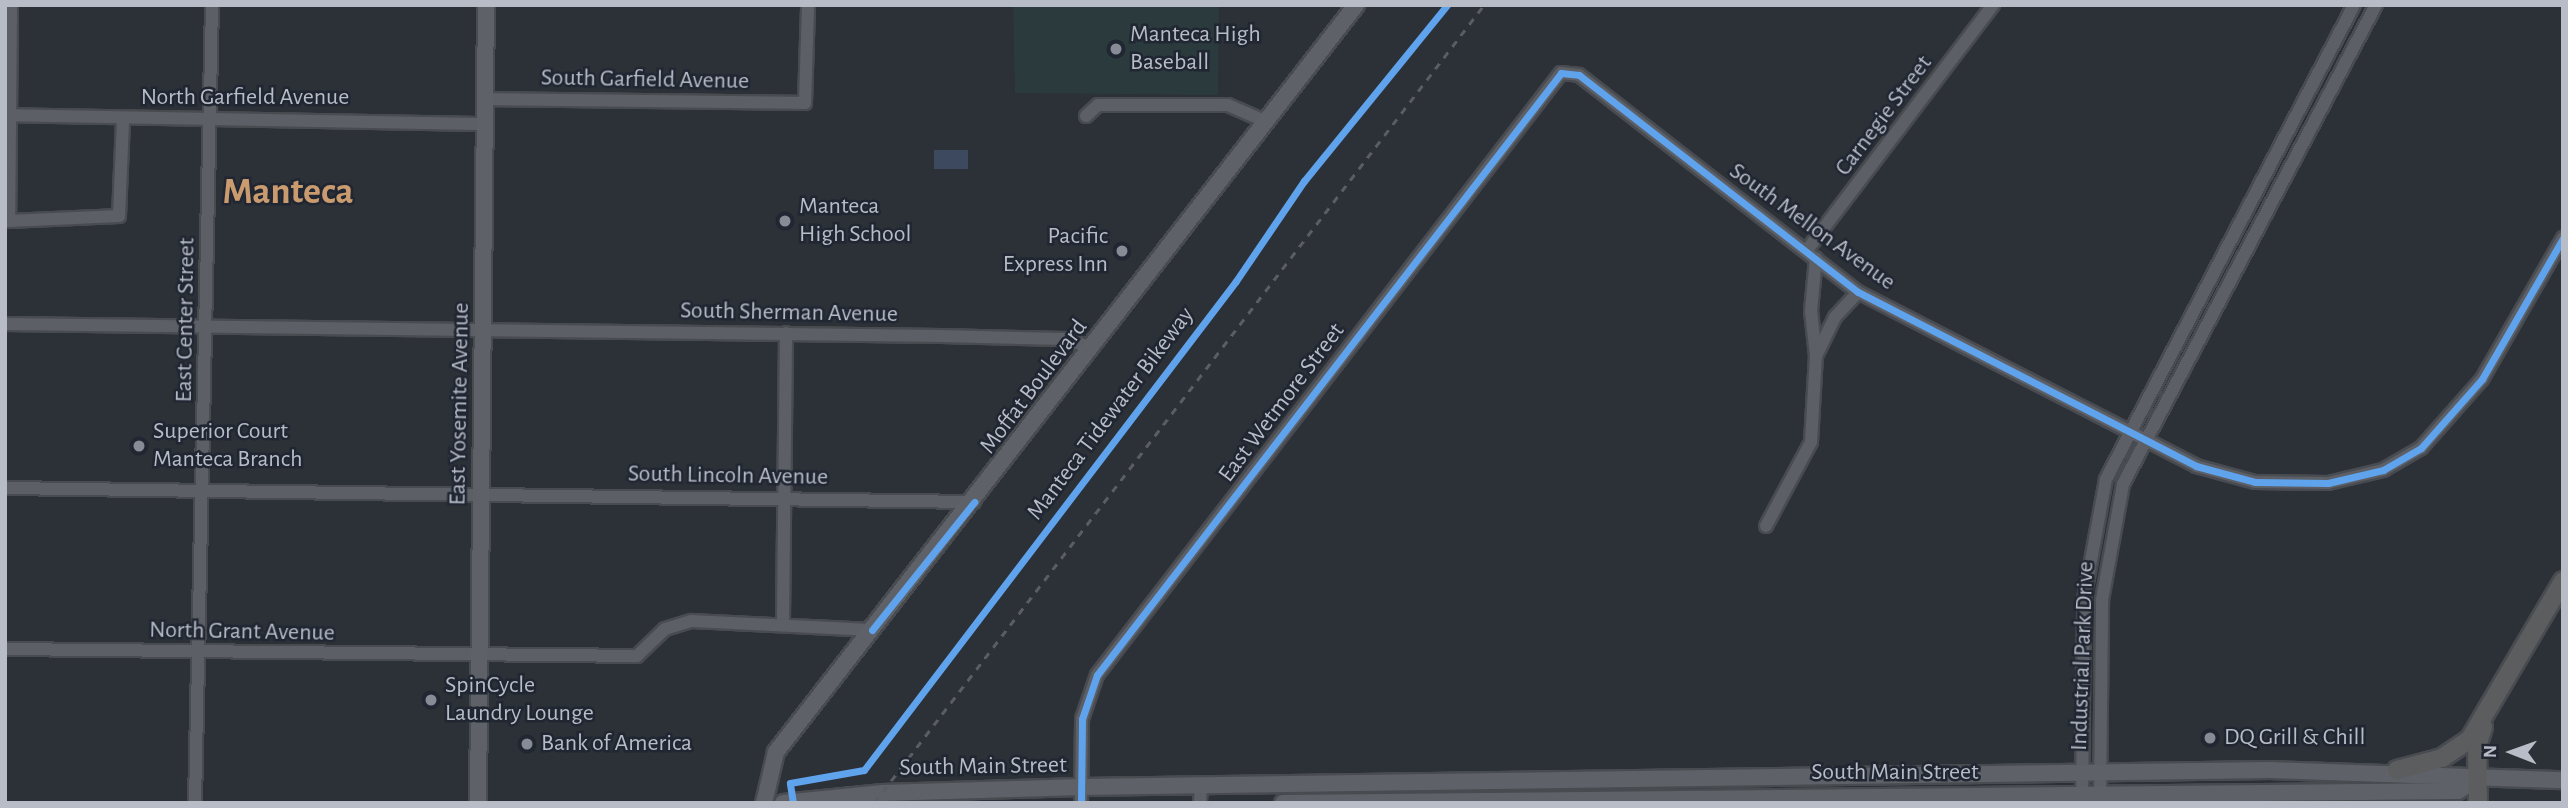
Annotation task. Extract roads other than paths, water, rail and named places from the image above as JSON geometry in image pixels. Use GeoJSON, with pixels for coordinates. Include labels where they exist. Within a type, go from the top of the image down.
{"type":"FeatureCollection","features":[{"type":"Feature","properties":{"kind":"highway"},"geometry":{"type":"LineString","coordinates":[[2397,770],[2458,750],[2487,715],[2563,581]]}},
{"type":"Feature","properties":{"kind":"highway"},"geometry":{"type":"LineString","coordinates":[[2478,803],[2476,779],[2487,715]]}},
{"type":"Feature","properties":{"kind":"main road","name":"East Yosemite Avenue"},"geometry":{"type":"LineString","coordinates":[[478,803],[486,5]]}},
{"type":"Feature","properties":{"kind":"main road","name":"Moffat Boulevard"},"geometry":{"type":"LineString","coordinates":[[764,803],[776,752],[974,502],[1356,5]]}},
{"type":"Feature","properties":{"kind":"main road","name":"South Main Street"},"geometry":{"type":"LineString","coordinates":[[783,803],[1081,795],[1201,785],[1582,783],[2270,770],[2397,770],[2476,779],[2563,780]]}},
{"type":"Feature","properties":{"kind":"main road"},"geometry":{"type":"LineString","coordinates":[[2191,796],[2211,786],[2262,780],[2270,770]]}},
{"type":"Feature","properties":{"kind":"main road"},"geometry":{"type":"LineString","coordinates":[[2349,770],[2350,793]]}},
{"type":"Feature","properties":{"kind":"main road"},"geometry":{"type":"LineString","coordinates":[[1810,799],[1869,777]]}},
{"type":"Feature","properties":{"kind":"main road","name":"South Main Street"},"geometry":{"type":"LineString","coordinates":[[1283,803],[2100,799],[2458,791],[2476,779]]}},
{"type":"Feature","properties":{"kind":"main road"},"geometry":{"type":"LineString","coordinates":[[1582,783],[1582,801]]}},
{"type":"Feature","properties":{"kind":"street"},"geometry":{"type":"LineString","coordinates":[[11,5],[9,221],[119,216],[123,119]]}},
{"type":"Feature","properties":{"kind":"street","name":"East Center Street"},"geometry":{"type":"LineString","coordinates":[[195,803],[212,5]]}},
{"type":"Feature","properties":{"kind":"street","name":"South Garfield Avenue"},"geometry":{"type":"LineString","coordinates":[[485,99],[805,103],[808,5]]}},
{"type":"Feature","properties":{"kind":"street","name":"Carnegie Street"},"geometry":{"type":"LineString","coordinates":[[1812,254],[1993,5]]}},
{"type":"Feature","properties":{"kind":"street","name":"Industrial Park Drive"},"geometry":{"type":"LineString","coordinates":[[2082,799],[2090,553],[2106,479],[2127,430],[2354,5]]}},
{"type":"Feature","properties":{"kind":"street","name":"Industrial Park Drive"},"geometry":{"type":"LineString","coordinates":[[2100,799],[2107,558],[2123,484],[2144,439],[2376,5]]}},
{"type":"Feature","properties":{"kind":"street","name":"East Wetmore Street"},"geometry":{"type":"LineString","coordinates":[[1081,795],[1083,710],[1097,676],[1553,81],[1566,71],[1586,79]]}},
{"type":"Feature","properties":{"kind":"street","name":"South Mellon Avenue"},"geometry":{"type":"LineString","coordinates":[[1586,79],[1858,292],[2196,466],[2255,482],[2328,483],[2383,470],[2421,448],[2454,417],[2563,238]]}},
{"type":"Feature","properties":{"kind":"street"},"geometry":{"type":"LineString","coordinates":[[1086,116],[1098,105],[1228,105],[1267,122]]}},
{"type":"Feature","properties":{"kind":"street","name":"North Garfield Avenue"},"geometry":{"type":"LineString","coordinates":[[8,115],[485,124]]}},
{"type":"Feature","properties":{"kind":"street"},"geometry":{"type":"LineString","coordinates":[[2247,206],[2264,216]]}},
{"type":"Feature","properties":{"kind":"street"},"geometry":{"type":"LineString","coordinates":[[1766,526],[1811,442],[1816,356],[1811,311],[1812,254]]}},
{"type":"Feature","properties":{"kind":"street"},"geometry":{"type":"LineString","coordinates":[[2207,283],[2223,293]]}},
{"type":"Feature","properties":{"kind":"street"},"geometry":{"type":"LineString","coordinates":[[1816,356],[1835,317],[1858,292]]}},
{"type":"Feature","properties":{"kind":"street","name":"South Sherman Avenue"},"geometry":{"type":"LineString","coordinates":[[5,324],[1065,339],[1092,348]]}},
{"type":"Feature","properties":{"kind":"street"},"geometry":{"type":"LineString","coordinates":[[783,621],[786,333]]}},
{"type":"Feature","properties":{"kind":"street","name":"South Lincoln Avenue"},"geometry":{"type":"LineString","coordinates":[[5,488],[482,495],[784,496],[974,502]]}},
{"type":"Feature","properties":{"kind":"street","name":"North Grant Avenue"},"geometry":{"type":"LineString","coordinates":[[5,649],[637,656],[677,623],[783,621],[872,630]]}},
{"type":"Feature","properties":{"kind":"street"},"geometry":{"type":"LineString","coordinates":[[1311,784],[1311,802]]}},
{"type":"Feature","properties":{"kind":"street"},"geometry":{"type":"LineString","coordinates":[[1200,803],[1201,785]]}},
{"type":"Feature","properties":{"kind":"water"},"geometry":{"type":"Polygon","coordinates":[[[934,150],[968,150],[968,169],[934,169],[934,150]]]}},
{"type":"Feature","properties":{"kind":"railway"},"geometry":{"type":"LineString","coordinates":[[874,803],[1484,5]]}},
{"type":"Feature","properties":{"kind":"place","name":"Manteca High Baseball"},"geometry":{"type":"Point","coordinates":[1116,49]}},
{"type":"Feature","properties":{"kind":"place","name":"Manteca High School"},"geometry":{"type":"Point","coordinates":[785,221]}},
{"type":"Feature","properties":{"kind":"place","name":"Pacific Express Inn"},"geometry":{"type":"Point","coordinates":[1122,251]}},
{"type":"Feature","properties":{"kind":"place","name":"Superior Court Manteca Branch"},"geometry":{"type":"Point","coordinates":[139,446]}},
{"type":"Feature","properties":{"kind":"place","name":"SpinCycle Laundry Lounge"},"geometry":{"type":"Point","coordinates":[431,700]}},
{"type":"Feature","properties":{"kind":"place","name":"DQ Grill & Chill"},"geometry":{"type":"Point","coordinates":[2210,738]}},
{"type":"Feature","properties":{"kind":"place","name":"Bank of America"},"geometry":{"type":"Point","coordinates":[527,744]}},
{"type":"Feature","properties":{"kind":"district","name":"Manteca"},"geometry":{"type":"Point","coordinates":[288,193]}}]}
